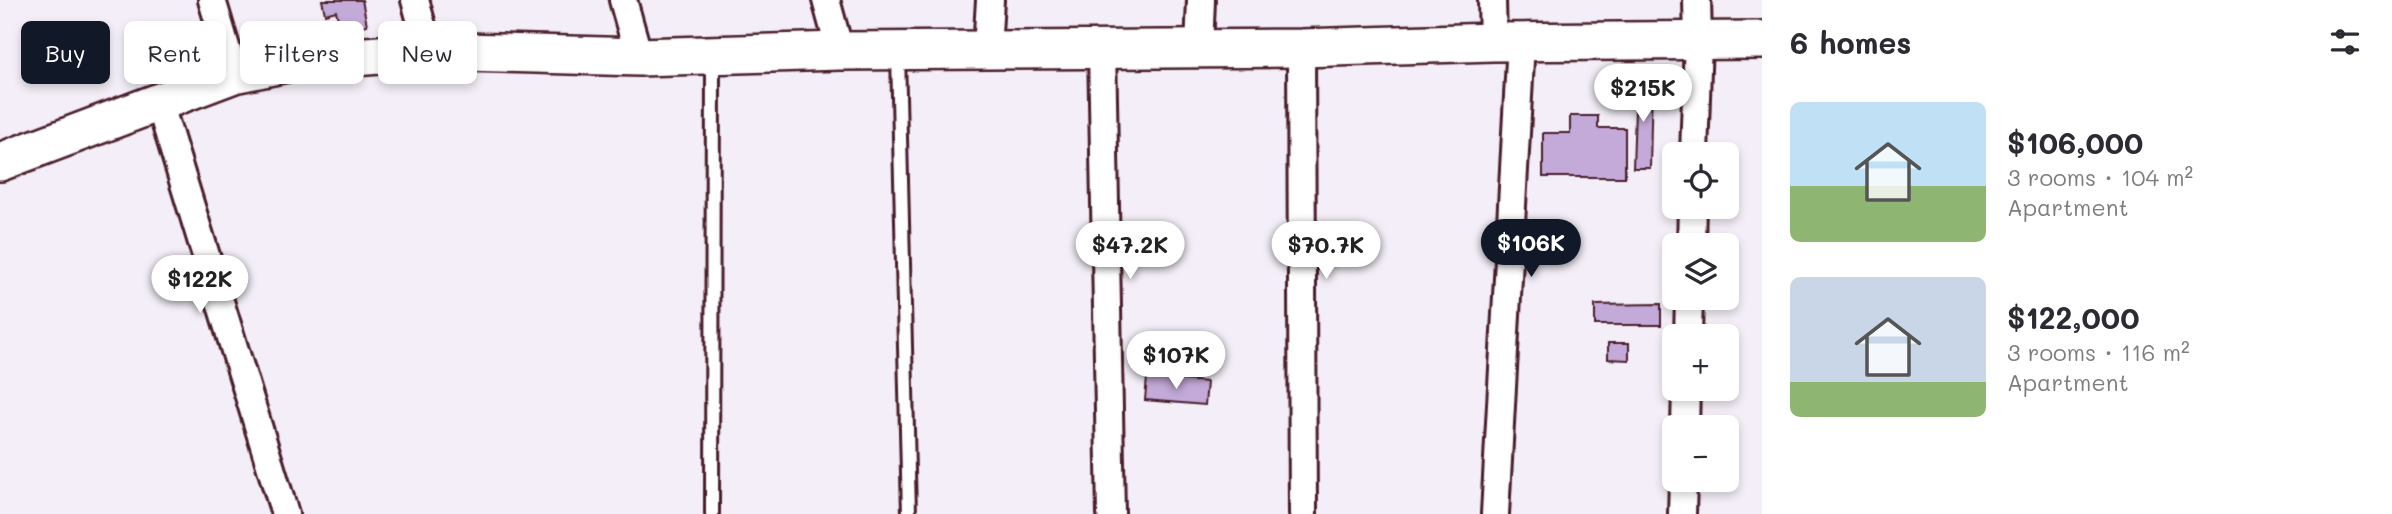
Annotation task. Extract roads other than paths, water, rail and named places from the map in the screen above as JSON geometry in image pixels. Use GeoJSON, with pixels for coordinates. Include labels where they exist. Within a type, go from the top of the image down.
{"type":"FeatureCollection","features":[{"type":"Feature","properties":{"kind":"street"},"geometry":{"type":"LineString","coordinates":[[212,0],[234,74]]}},
{"type":"Feature","properties":{"kind":"street"},"geometry":{"type":"LineString","coordinates":[[415,0],[421,21]]}},
{"type":"Feature","properties":{"kind":"street"},"geometry":{"type":"LineString","coordinates":[[623,0],[639,57]]}},
{"type":"Feature","properties":{"kind":"street"},"geometry":{"type":"LineString","coordinates":[[826,0],[841,51]]}},
{"type":"Feature","properties":{"kind":"street"},"geometry":{"type":"LineString","coordinates":[[987,50],[990,0]]}},
{"type":"Feature","properties":{"kind":"street"},"geometry":{"type":"LineString","coordinates":[[1199,48],[1201,0]]}},
{"type":"Feature","properties":{"kind":"street"},"geometry":{"type":"LineString","coordinates":[[1492,0],[1507,42],[1494,514]]}},
{"type":"Feature","properties":{"kind":"street"},"geometry":{"type":"LineString","coordinates":[[1694,142],[1698,41],[1696,0]]}},
{"type":"Feature","properties":{"kind":"street"},"geometry":{"type":"LineString","coordinates":[[477,52],[639,57],[898,50],[1762,40]]}},
{"type":"Feature","properties":{"kind":"street"},"geometry":{"type":"LineString","coordinates":[[1301,47],[1303,514]]}},
{"type":"Feature","properties":{"kind":"street"},"geometry":{"type":"LineString","coordinates":[[1102,49],[1111,514]]}},
{"type":"Feature","properties":{"kind":"street"},"geometry":{"type":"LineString","coordinates":[[0,162],[234,74],[292,62],[378,55]]}},
{"type":"Feature","properties":{"kind":"street"},"geometry":{"type":"LineString","coordinates":[[159,102],[285,514]]}},
{"type":"Feature","properties":{"kind":"street"},"geometry":{"type":"LineString","coordinates":[[1682,514],[1683,492]]}},
{"type":"Feature","properties":{"kind":"lane"},"geometry":{"type":"LineString","coordinates":[[898,50],[909,514]]}},
{"type":"Feature","properties":{"kind":"lane"},"geometry":{"type":"LineString","coordinates":[[712,514],[713,55]]}}]}
